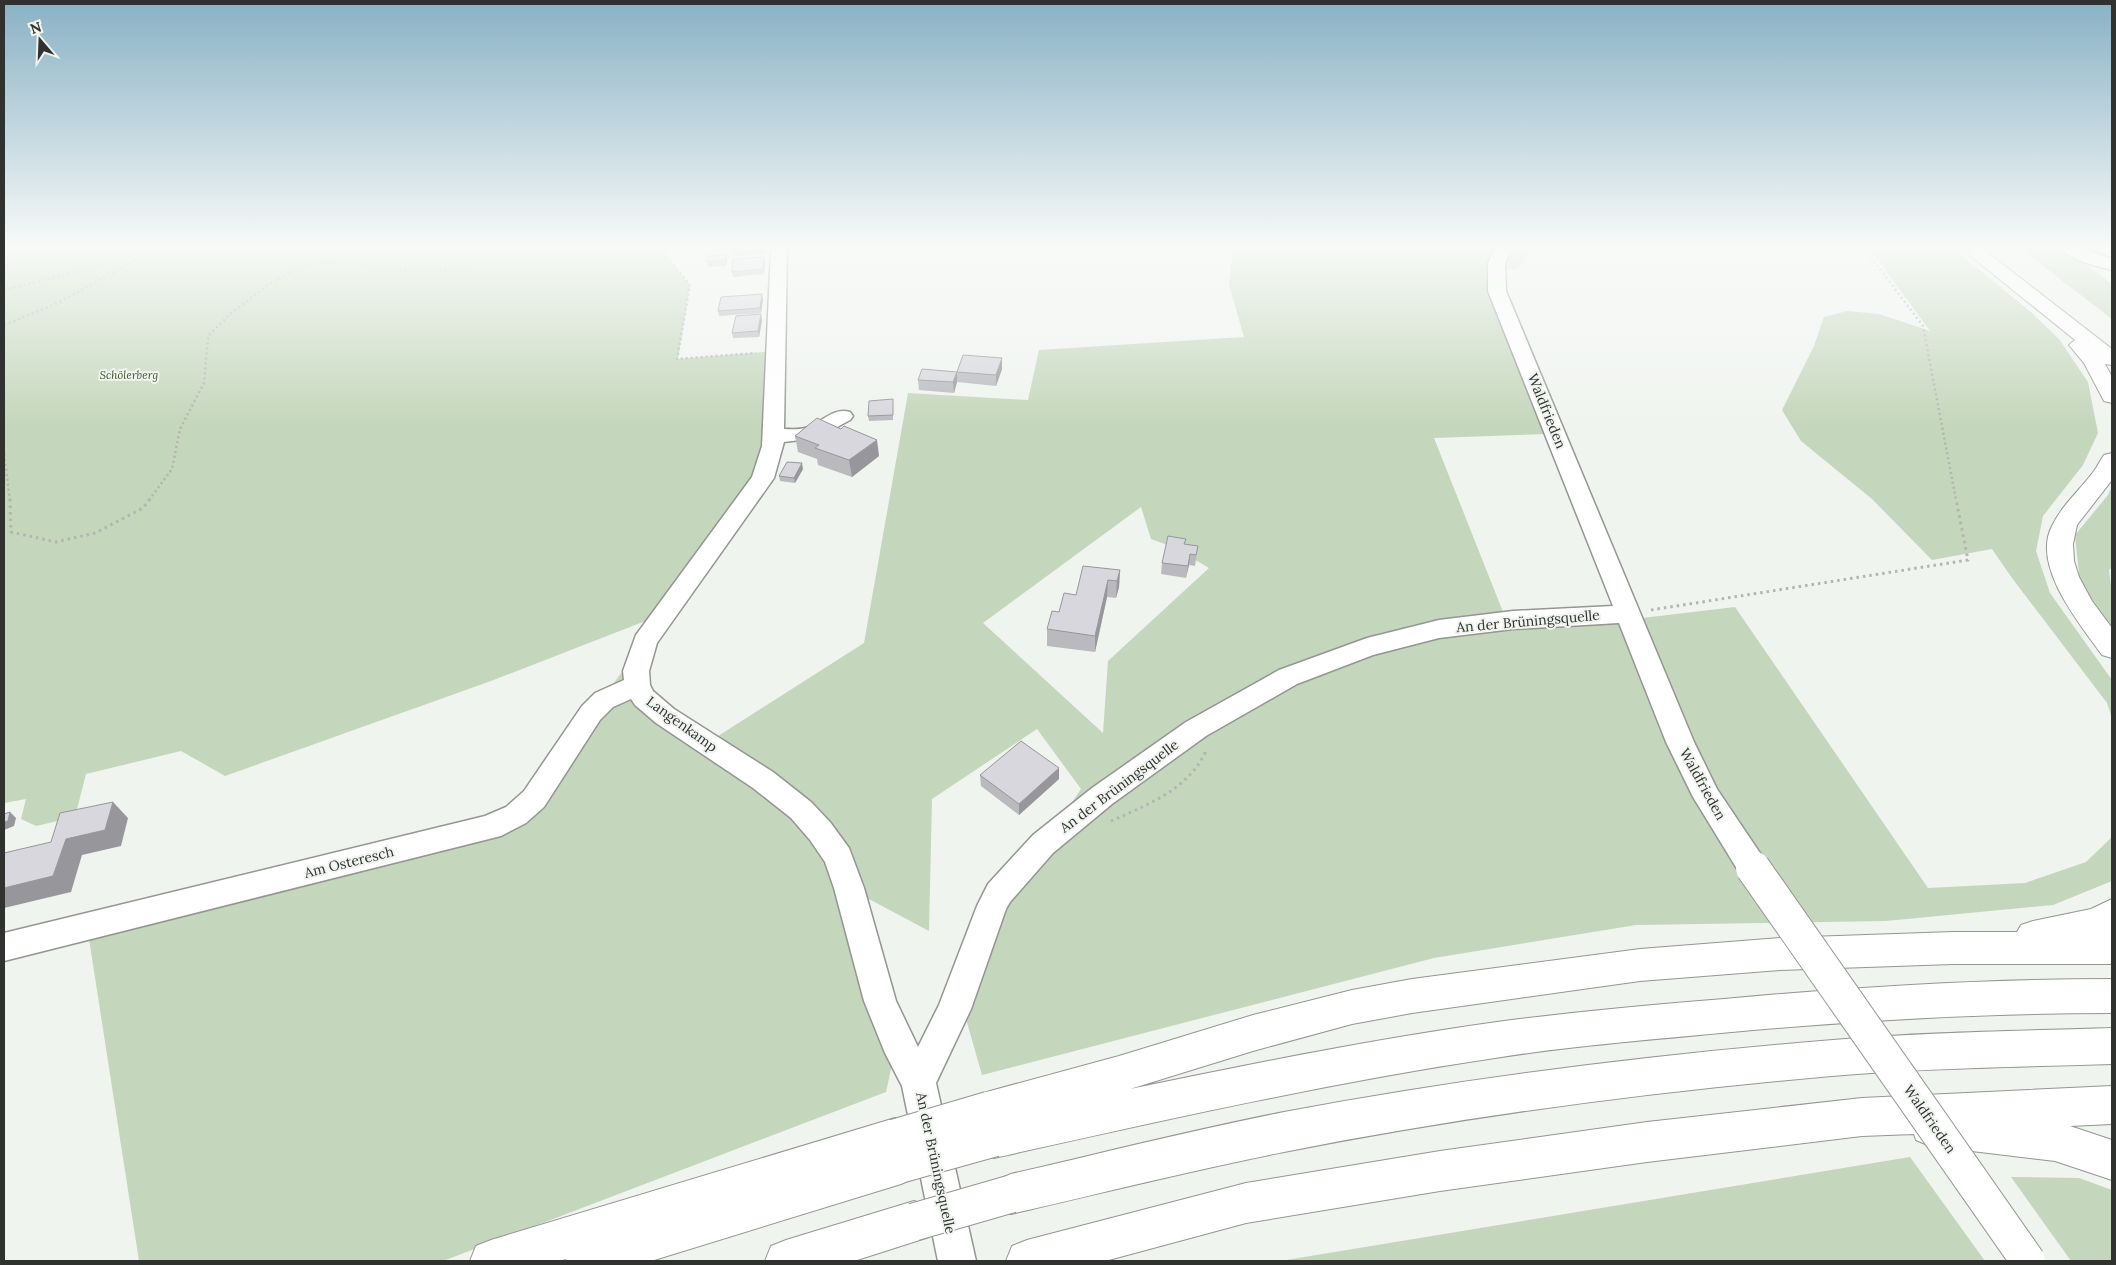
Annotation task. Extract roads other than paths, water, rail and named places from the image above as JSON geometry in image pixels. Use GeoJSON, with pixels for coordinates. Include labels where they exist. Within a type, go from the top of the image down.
{"type":"FeatureCollection","features":[{"type":"Feature","properties":{"kind":"highway"},"geometry":{"type":"LineString","coordinates":[[2046,308],[2112,359]]}},
{"type":"Feature","properties":{"kind":"highway"},"geometry":{"type":"LineString","coordinates":[[2048,310],[2093,361],[2112,396]]}},
{"type":"Feature","properties":{"kind":"highway"},"geometry":{"type":"LineString","coordinates":[[2112,460],[2108,470],[2085,497],[2063,528],[2060,557],[2072,594],[2112,648]]}},
{"type":"Feature","properties":{"kind":"highway"},"geometry":{"type":"LineString","coordinates":[[1953,948],[2089,925],[2098,923],[2112,914]]}},
{"type":"Feature","properties":{"kind":"highway"},"geometry":{"type":"LineString","coordinates":[[491,1261],[992,1124],[1119,1074],[1253,1033],[1352,1007],[1412,996],[1640,965],[1780,954],[1953,948],[2112,948]]}},
{"type":"Feature","properties":{"kind":"highway"},"geometry":{"type":"LineString","coordinates":[[992,1124],[1201,1092],[1497,1040],[1648,1022],[1926,1000],[2112,996]]}},
{"type":"Feature","properties":{"kind":"highway"},"geometry":{"type":"LineString","coordinates":[[786,1261],[1011,1194],[1283,1132],[1454,1103],[1614,1080],[1833,1058],[1926,1052],[2112,1046]]}},
{"type":"Feature","properties":{"kind":"highway"},"geometry":{"type":"LineString","coordinates":[[1028,1261],[1246,1204],[1440,1171],[1598,1148],[1862,1117],[2112,1105]]}},
{"type":"Feature","properties":{"kind":"highway"},"geometry":{"type":"LineString","coordinates":[[1862,1117],[2055,1141],[2112,1160]]}},
{"type":"Feature","properties":{"kind":"highway"},"geometry":{"type":"LineString","coordinates":[[586,1261],[739,1212],[898,1151]]}},
{"type":"Feature","properties":{"kind":"street","name":"Langenkamp"},"geometry":{"type":"LineString","coordinates":[[777,308],[773,446],[763,478],[645,641],[636,671],[637,685],[644,698],[665,716],[763,780],[800,810],[820,830],[838,857],[850,888],[880,1001],[898,1042],[919,1082]]}},
{"type":"Feature","properties":{"kind":"street","name":"Waldfrieden"},"geometry":{"type":"LineString","coordinates":[[1505,308],[1680,742],[1707,797],[1753,868],[2028,1261]]}},
{"type":"Feature","properties":{"kind":"street"},"geometry":{"type":"LineString","coordinates":[[773,436],[810,434],[842,416]]}},
{"type":"Feature","properties":{"kind":"street","name":"An der Brüningsquelle"},"geometry":{"type":"LineString","coordinates":[[957,1261],[919,1082],[954,1009],[992,906],[999,894],[1043,844],[1102,796],[1196,729],[1288,677],[1366,647],[1439,629],[1504,621],[1628,614]]}},
{"type":"Feature","properties":{"kind":"street","name":"Am Osteresch"},"geometry":{"type":"LineString","coordinates":[[4,947],[491,827],[516,815],[534,800],[591,713],[604,700],[637,685]]}},
{"type":"Feature","properties":{"kind":"park label","name":"Schölerberg"},"geometry":{"type":"Point","coordinates":[129,375]}}]}
